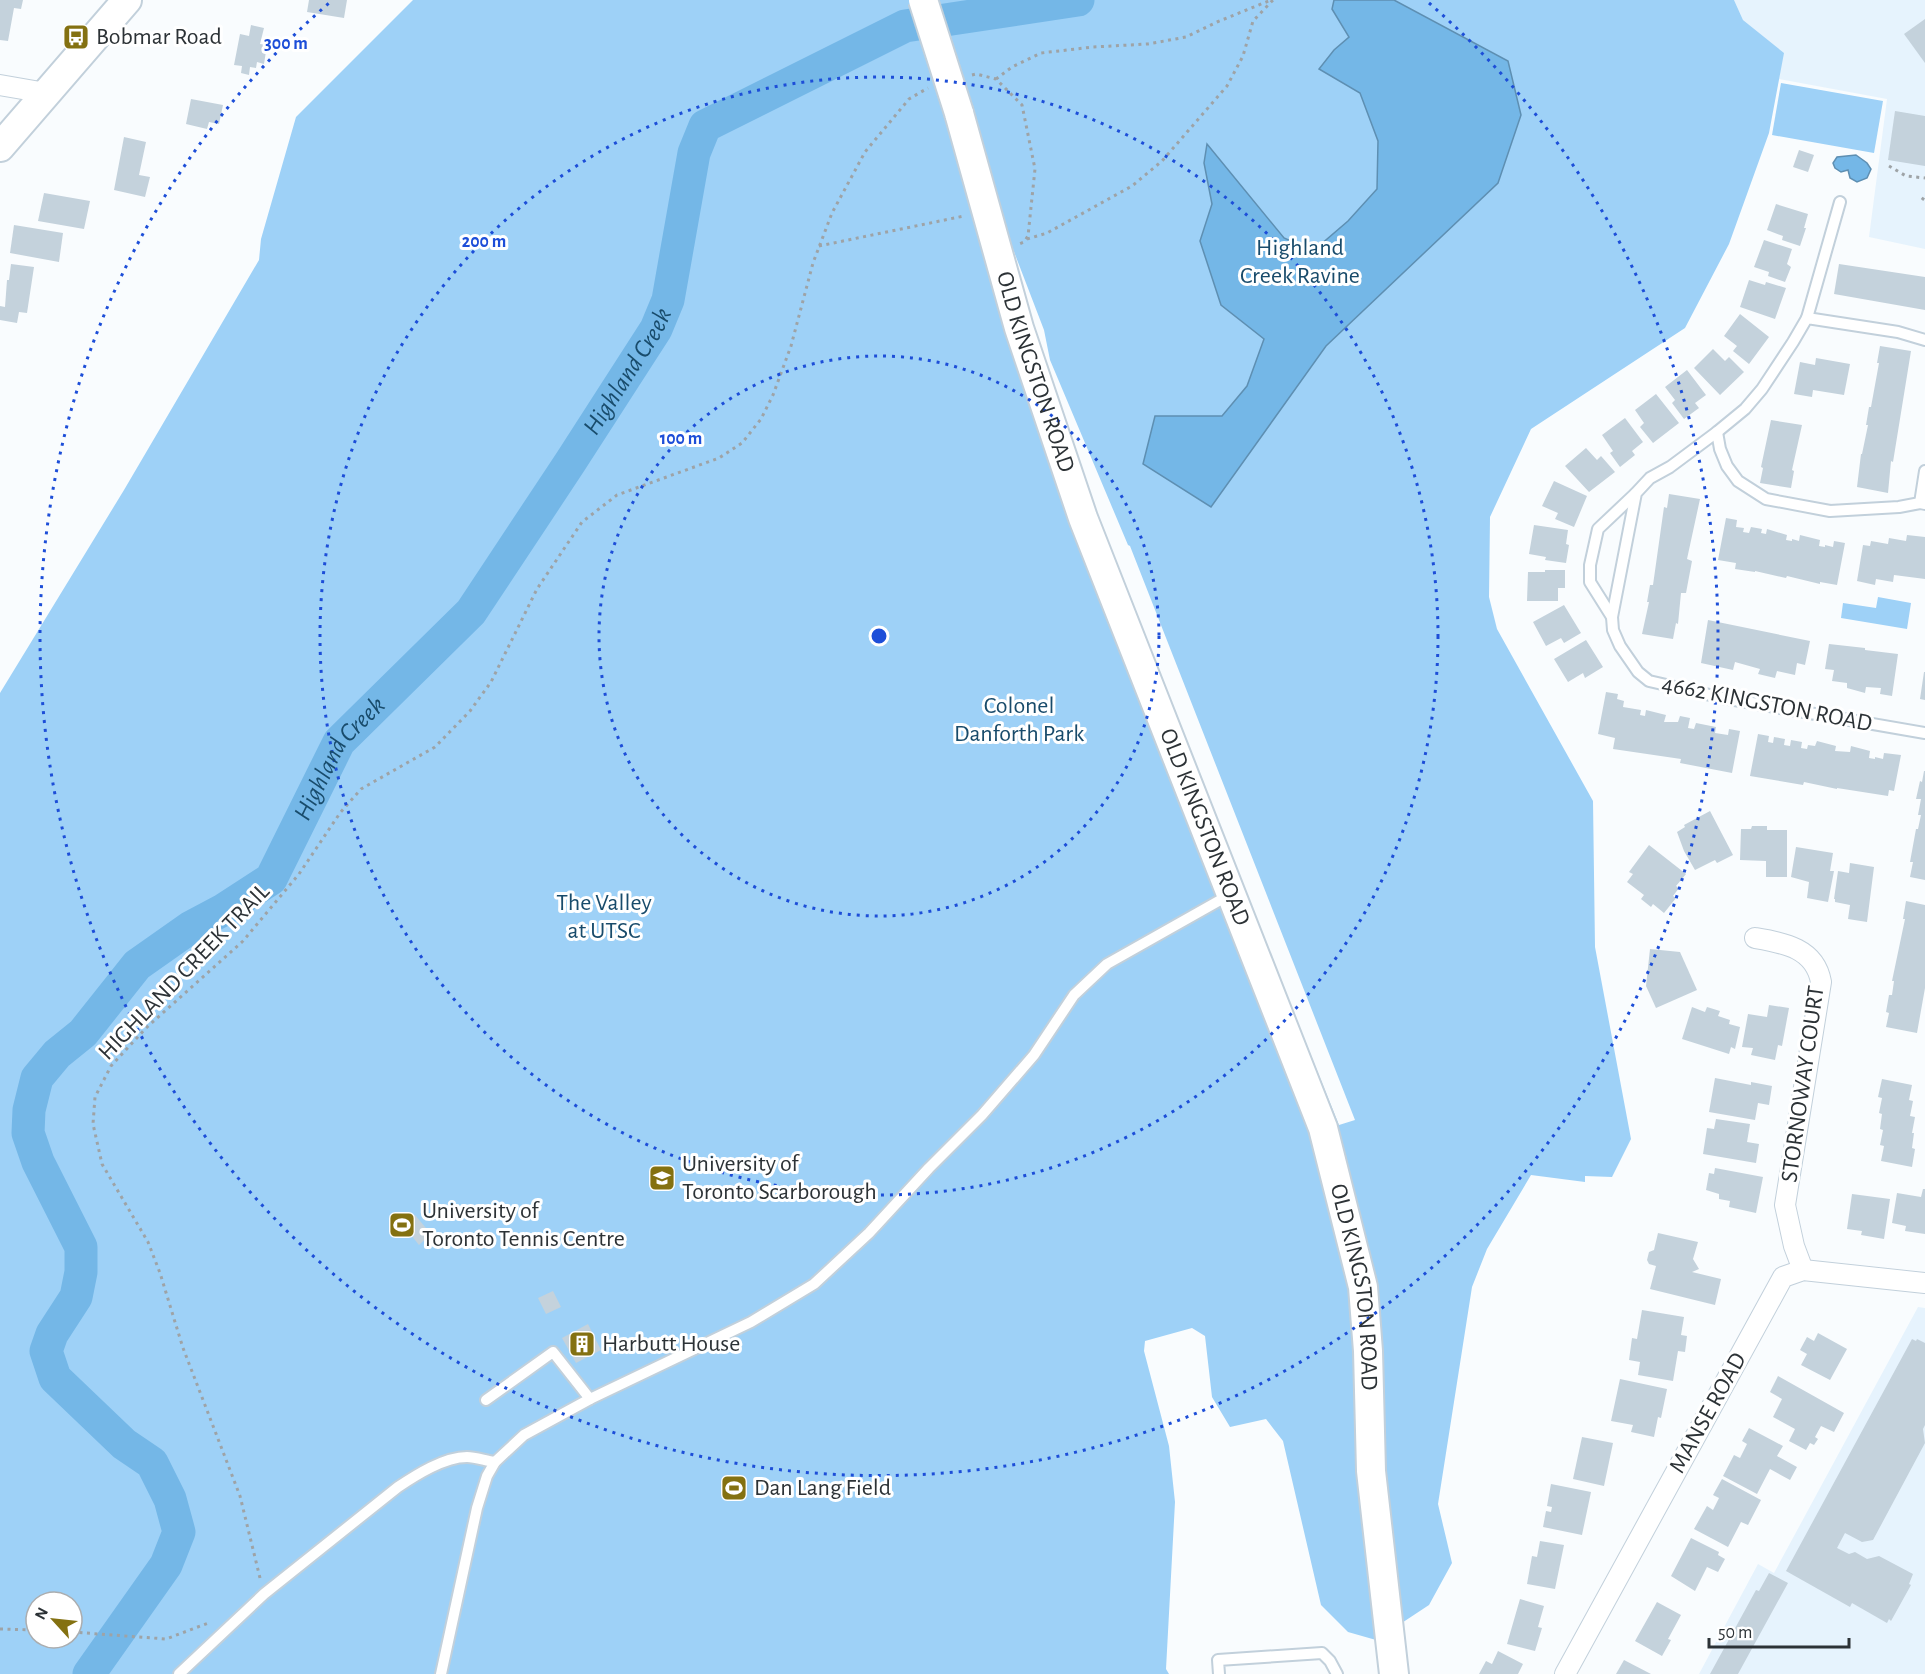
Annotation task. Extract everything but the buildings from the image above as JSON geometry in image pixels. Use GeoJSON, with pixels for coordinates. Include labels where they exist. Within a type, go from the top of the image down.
{"type":"FeatureCollection","features":[{"type":"Feature","properties":{"kind":"street"},"geometry":{"type":"LineString","coordinates":[[0,147],[127,0]]}},
{"type":"Feature","properties":{"kind":"street","name":"OLD KINGSTON ROAD"},"geometry":{"type":"LineString","coordinates":[[923,0],[959,112],[1019,328],[1083,518],[1323,1128],[1364,1287],[1371,1471],[1394,1674]]}},
{"type":"Feature","properties":{"kind":"street"},"geometry":{"type":"LineString","coordinates":[[0,85],[46,93]]}},
{"type":"Feature","properties":{"kind":"street","name":"STORNOWAY COURT"},"geometry":{"type":"LineString","coordinates":[[1755,938],[1780,942],[1799,950],[1815,966],[1821,982],[1785,1205],[1794,1246],[1803,1270]]}},
{"type":"Feature","properties":{"kind":"street"},"geometry":{"type":"LineString","coordinates":[[1803,1270],[1925,1283]]}},
{"type":"Feature","properties":{"kind":"street","name":"MANSE ROAD"},"geometry":{"type":"LineString","coordinates":[[1565,1674],[1783,1277],[1803,1270]]}},
{"type":"Feature","properties":{"kind":"lane","name":"4662 KINGSTON ROAD"},"geometry":{"type":"LineString","coordinates":[[1612,617],[1590,582],[1590,565],[1598,529],[1650,478],[1670,467],[1717,432],[1745,409],[1762,389],[1807,318],[1840,202]]}},
{"type":"Feature","properties":{"kind":"lane"},"geometry":{"type":"LineString","coordinates":[[1807,318],[1898,332],[1925,340]]}},
{"type":"Feature","properties":{"kind":"lane"},"geometry":{"type":"LineString","coordinates":[[1717,432],[1720,449],[1727,466],[1738,481],[1766,499],[1830,511],[1899,507],[1922,503],[1925,471]]}},
{"type":"Feature","properties":{"kind":"lane","name":"4662 KINGSTON ROAD"},"geometry":{"type":"LineString","coordinates":[[1636,493],[1612,617],[1613,630],[1620,646],[1638,672],[1649,681],[1723,698],[1925,734]]}},
{"type":"Feature","properties":{"kind":"lane"},"geometry":{"type":"LineString","coordinates":[[441,1674],[477,1508],[487,1476],[495,1462],[524,1435],[590,1399],[751,1322],[814,1284],[869,1233],[982,1115],[1034,1055],[1074,995],[1107,964],[1232,894]]}},
{"type":"Feature","properties":{"kind":"lane"},"geometry":{"type":"LineString","coordinates":[[486,1400],[553,1352],[590,1399]]}},
{"type":"Feature","properties":{"kind":"lane"},"geometry":{"type":"LineString","coordinates":[[179,1674],[264,1594],[398,1487],[420,1473],[453,1459],[467,1456],[495,1462]]}},
{"type":"Feature","properties":{"kind":"lane"},"geometry":{"type":"LineString","coordinates":[[1219,1674],[1218,1660],[1322,1653],[1330,1661],[1337,1674]]}},
{"type":"Feature","properties":{"kind":"path"},"geometry":{"type":"LineString","coordinates":[[996,79],[1012,67],[1041,52],[1148,44],[1186,37],[1272,0]]}},
{"type":"Feature","properties":{"kind":"path"},"geometry":{"type":"LineString","coordinates":[[1027,239],[1047,233],[1132,186],[1162,161],[1227,86],[1243,56],[1253,21],[1272,0]]}},
{"type":"Feature","properties":{"kind":"path"},"geometry":{"type":"LineString","coordinates":[[1889,166],[1906,176],[1925,178]]}},
{"type":"Feature","properties":{"kind":"path"},"geometry":{"type":"LineString","coordinates":[[1922,200],[1925,196]]}},
{"type":"Feature","properties":{"kind":"path","name":"HIGHLAND CREEK TRAIL"},"geometry":{"type":"LineString","coordinates":[[264,1594],[240,1496],[183,1348],[160,1273],[148,1242],[102,1164],[93,1124],[95,1097],[111,1066],[146,1028],[243,941],[299,874],[340,813],[361,789],[435,747],[470,711],[491,682],[537,588],[582,522],[617,495],[719,458],[742,443],[761,419],[773,395],[791,346],[819,246],[987,211]]}},
{"type":"Feature","properties":{"kind":"path"},"geometry":{"type":"LineString","coordinates":[[0,1629],[24,1630]]}},
{"type":"Feature","properties":{"kind":"path"},"geometry":{"type":"LineString","coordinates":[[84,1633],[166,1639]]}},
{"type":"Feature","properties":{"kind":"shaded area"},"geometry":{"type":"Polygon","coordinates":[[[1334,0],[1394,0],[1508,61],[1521,115],[1498,183],[1326,346],[1211,507],[1143,464],[1155,416],[1222,416],[1247,386],[1264,339],[1221,305],[1200,241],[1212,204],[1204,163],[1207,144],[1284,238],[1313,251],[1348,221],[1377,189],[1378,141],[1360,93],[1319,69],[1334,50],[1349,37],[1332,9],[1334,0]]]}},
{"type":"Feature","properties":{"kind":"shaded area"},"geometry":{"type":"Polygon","coordinates":[[[1734,0],[1925,0],[1925,249],[1869,237],[1887,99],[1779,79],[1783,53],[1743,20],[1734,0]]]}},
{"type":"Feature","properties":{"kind":"shaded area"},"geometry":{"type":"Polygon","coordinates":[[[1856,155],[1871,169],[1867,178],[1857,182],[1850,178],[1848,170],[1841,172],[1835,168],[1833,163],[1837,157],[1856,155]]]}},
{"type":"Feature","properties":{"kind":"shaded area"},"geometry":{"type":"Polygon","coordinates":[[[1918,1307],[1925,1308],[1925,1674],[1699,1674],[1758,1564],[1774,1573],[1918,1307]]]}},
{"type":"Feature","properties":{"kind":"green space","name":"The Valley at UTSC"},"geometry":{"type":"Polygon","coordinates":[[[413,0],[910,0],[995,271],[1339,1125],[1355,1120],[1130,546],[1050,360],[1044,330],[1003,223],[937,0],[1734,0],[1743,20],[1784,53],[1769,133],[1729,244],[1685,328],[1531,429],[1490,517],[1489,597],[1497,629],[1593,801],[1595,947],[1631,1139],[1612,1177],[1585,1176],[1585,1182],[1531,1175],[1487,1249],[1472,1287],[1438,1504],[1452,1563],[1429,1605],[1376,1640],[1348,1632],[1321,1605],[1283,1441],[1266,1419],[1230,1427],[1212,1397],[1205,1336],[1192,1328],[1145,1341],[1144,1351],[1169,1446],[1175,1502],[1166,1669],[1169,1674],[0,1674],[0,693],[124,490],[259,260],[261,239],[296,117],[413,0]]]}},
{"type":"Feature","properties":{"kind":"green space"},"geometry":{"type":"Polygon","coordinates":[[[1781,83],[1883,101],[1874,153],[1772,135],[1781,83]]]}},
{"type":"Feature","properties":{"kind":"green space"},"geometry":{"type":"Polygon","coordinates":[[[1878,597],[1911,603],[1907,629],[1841,618],[1843,603],[1876,608],[1878,597]]]}},
{"type":"Feature","properties":{"kind":"waterway","name":"Highland Creek"},"geometry":{"type":"LineString","coordinates":[[89,1674],[166,1565],[179,1532],[170,1499],[152,1463],[124,1444],[55,1378],[46,1351],[52,1334],[76,1297],[81,1272],[81,1247],[38,1162],[28,1133],[29,1110],[37,1078],[57,1054],[83,1033],[137,965],[191,927],[223,910],[271,879],[339,742],[471,612],[656,329],[668,300],[694,153],[705,126],[905,26],[1078,0]]}},
{"type":"Feature","properties":{"kind":"place","name":"Bobmar Road"},"geometry":{"type":"Point","coordinates":[76,37]}},
{"type":"Feature","properties":{"kind":"place","name":"University of Toronto Scarborough"},"geometry":{"type":"Point","coordinates":[662,1178]}},
{"type":"Feature","properties":{"kind":"place","name":"University of Toronto Tennis Centre"},"geometry":{"type":"Point","coordinates":[402,1225]}},
{"type":"Feature","properties":{"kind":"place","name":"Harbutt House"},"geometry":{"type":"Point","coordinates":[582,1344]}},
{"type":"Feature","properties":{"kind":"place","name":"Dan Lang Field"},"geometry":{"type":"Point","coordinates":[734,1488]}},
{"type":"Feature","properties":{"kind":"park label","name":"Highland Creek Ravine"},"geometry":{"type":"Point","coordinates":[1300,262]}},
{"type":"Feature","properties":{"kind":"park label","name":"Colonel Danforth Park"},"geometry":{"type":"Point","coordinates":[1019,720]}}]}
